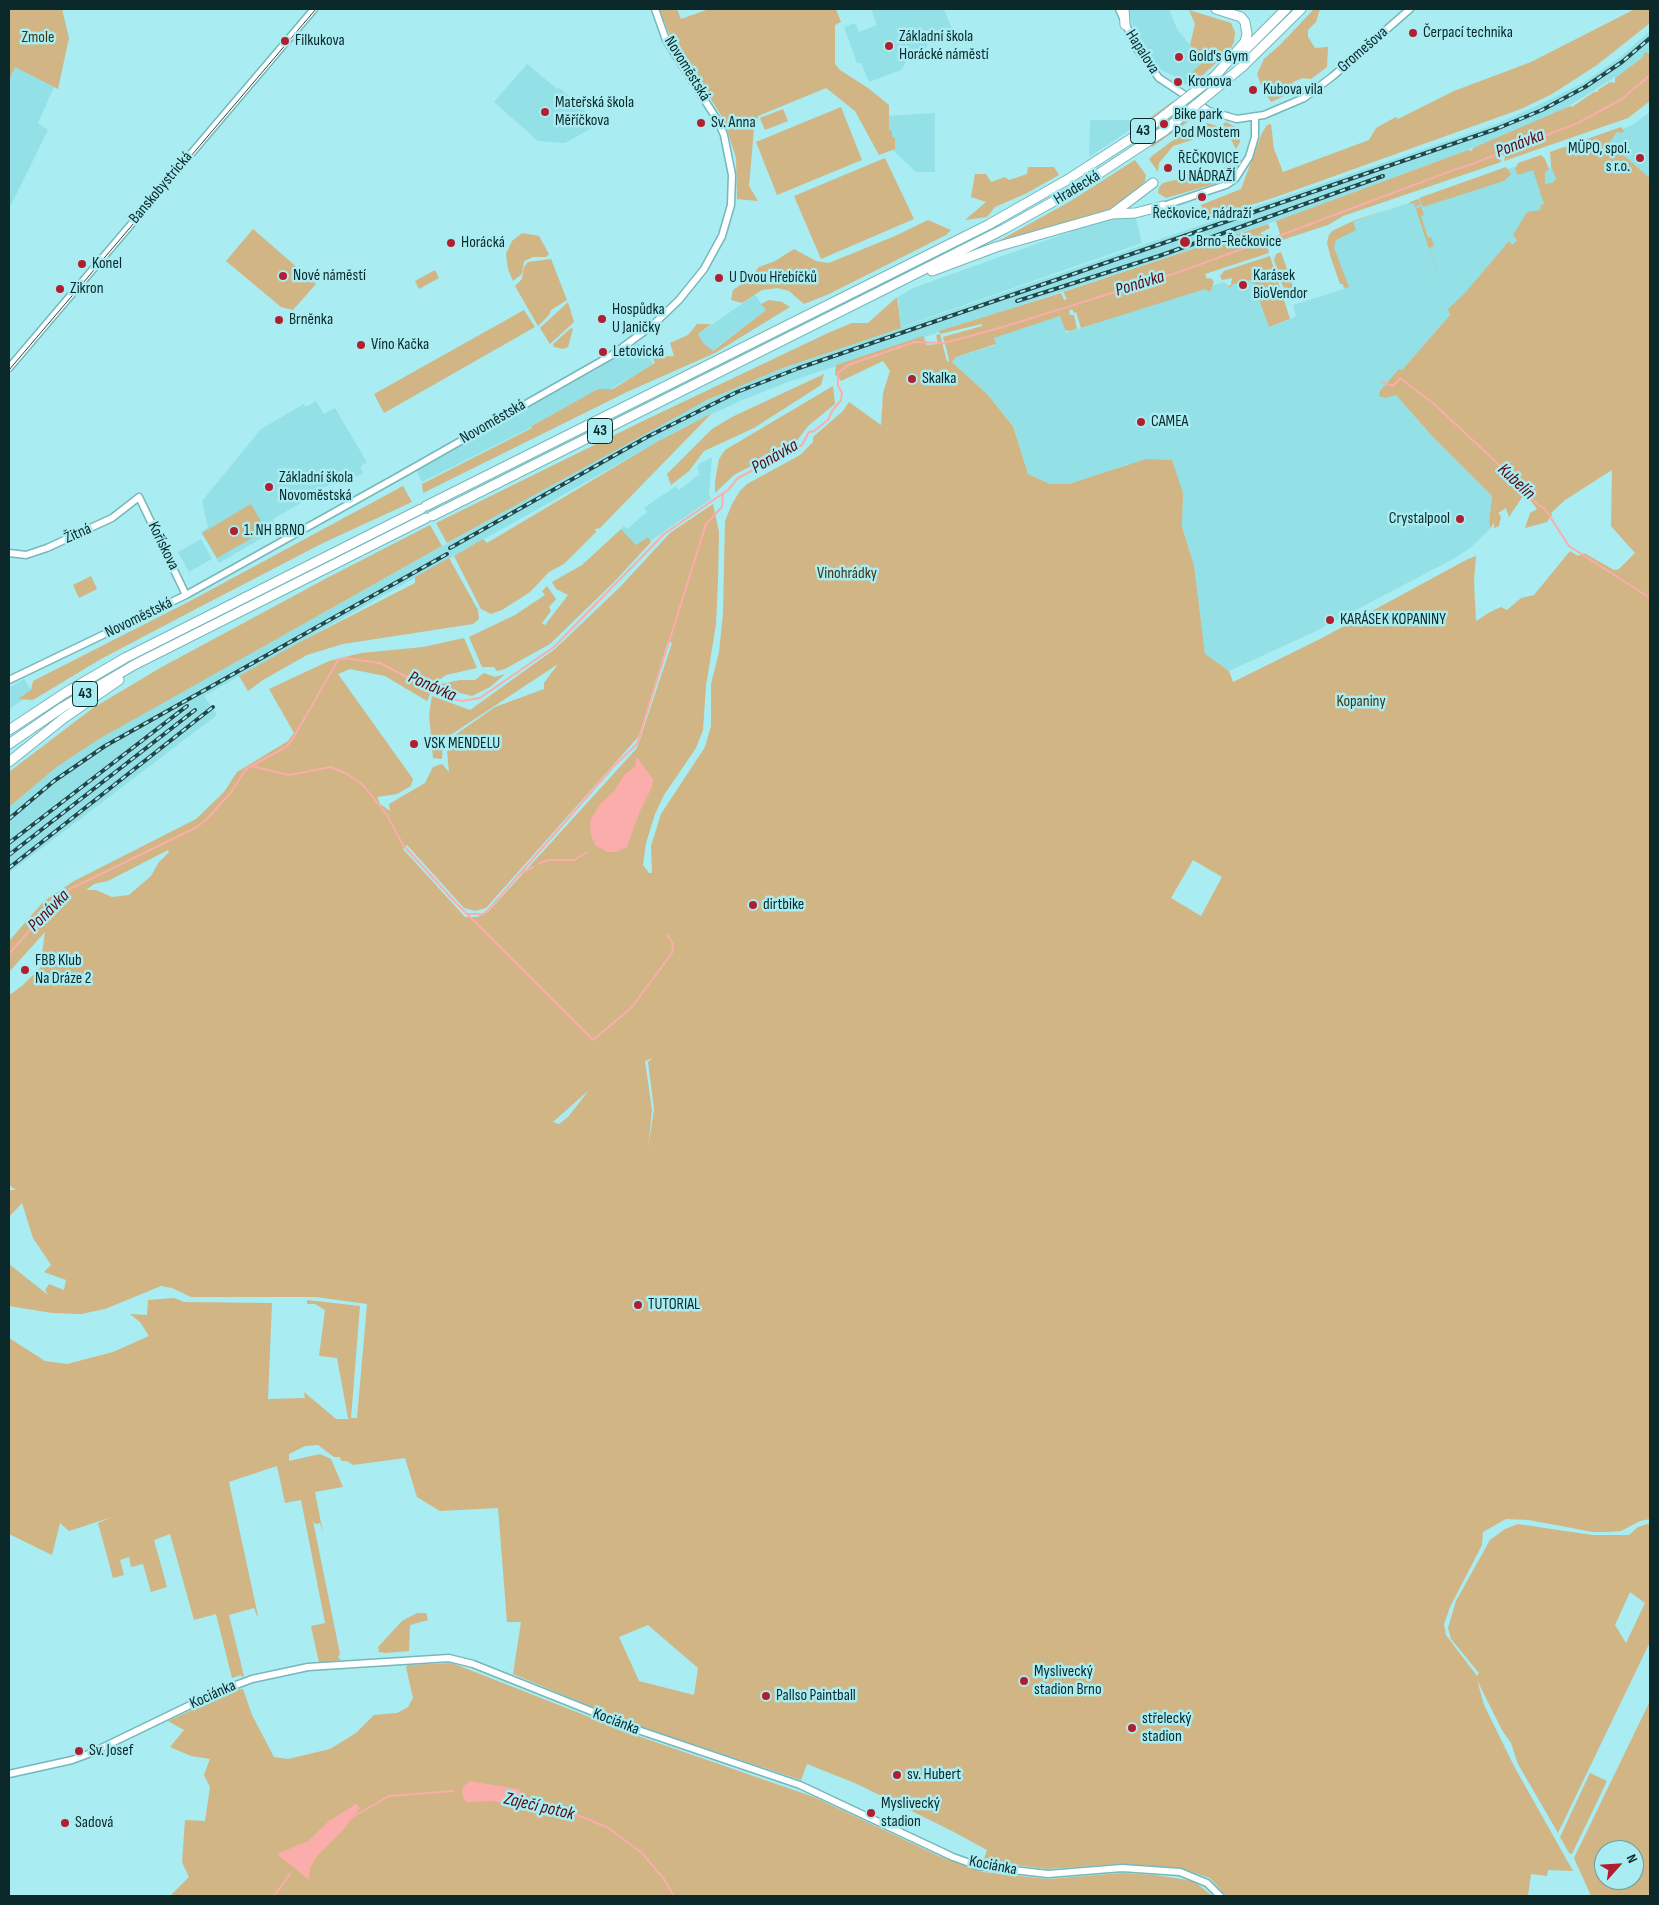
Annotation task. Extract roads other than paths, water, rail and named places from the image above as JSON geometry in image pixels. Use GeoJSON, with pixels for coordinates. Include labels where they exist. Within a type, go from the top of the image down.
{"type":"FeatureCollection","features":[{"type":"Feature","properties":{"kind":"highway"},"geometry":{"type":"LineString","coordinates":[[1124,9],[1125,25]]}},
{"type":"Feature","properties":{"kind":"highway"},"geometry":{"type":"LineString","coordinates":[[1216,9],[1237,14],[1244,19],[1247,26],[1248,34],[1245,42],[1233,57]]}},
{"type":"Feature","properties":{"kind":"highway","name":"Hradecká"},"geometry":{"type":"LineString","coordinates":[[9,730],[65,693],[125,658],[1005,216],[1067,180],[1145,130],[1215,76],[1286,9]]}},
{"type":"Feature","properties":{"kind":"highway","name":"Hradecká"},"geometry":{"type":"LineString","coordinates":[[164,649],[822,321],[1004,229],[1074,190],[1151,141],[1242,67],[1301,9]]}},
{"type":"Feature","properties":{"kind":"highway"},"geometry":{"type":"LineString","coordinates":[[1112,214],[1153,183]]}},
{"type":"Feature","properties":{"kind":"highway"},"geometry":{"type":"LineString","coordinates":[[889,287],[996,247],[1112,214],[1135,213],[1163,206]]}},
{"type":"Feature","properties":{"kind":"highway"},"geometry":{"type":"LineString","coordinates":[[9,762],[64,718],[164,649]]}},
{"type":"Feature","properties":{"kind":"highway","name":"43"},"geometry":{"type":"LineString","coordinates":[[9,744],[63,707],[164,649]]}},
{"type":"Feature","properties":{"kind":"street","name":"Banskobystrická"},"geometry":{"type":"LineString","coordinates":[[9,368],[314,9]]}},
{"type":"Feature","properties":{"kind":"street","name":"Novoměstská"},"geometry":{"type":"LineString","coordinates":[[9,680],[186,595],[612,355],[653,325],[692,284],[714,252],[725,229],[731,202],[731,164],[724,135],[718,121],[666,40],[655,9]]}},
{"type":"Feature","properties":{"kind":"street","name":"Hapalova"},"geometry":{"type":"LineString","coordinates":[[1119,9],[1141,56],[1153,72],[1170,86],[1219,116],[1237,119],[1255,118]]}},
{"type":"Feature","properties":{"kind":"street","name":"Gromešova"},"geometry":{"type":"LineString","coordinates":[[1255,118],[1290,106],[1315,91],[1410,9]]}},
{"type":"Feature","properties":{"kind":"street"},"geometry":{"type":"LineString","coordinates":[[1163,206],[1226,185],[1235,180],[1249,157],[1255,137],[1255,118]]}},
{"type":"Feature","properties":{"kind":"street","name":"Kořískova"},"geometry":{"type":"LineString","coordinates":[[140,496],[186,595]]}},
{"type":"Feature","properties":{"kind":"street","name":"Žitná"},"geometry":{"type":"LineString","coordinates":[[9,553],[26,554],[47,548],[112,518],[140,496]]}},
{"type":"Feature","properties":{"kind":"street","name":"Kociánka"},"geometry":{"type":"LineString","coordinates":[[9,1774],[72,1760],[91,1753],[215,1693],[252,1679],[308,1668],[449,1658],[473,1664],[641,1731],[800,1786],[953,1857],[978,1866],[1048,1874],[1122,1868],[1180,1872],[1207,1883],[1220,1896]]}},
{"type":"Feature","properties":{"kind":"waterway","name":"Ponávka"},"geometry":{"type":"LineString","coordinates":[[9,954],[55,901],[72,888],[197,827],[208,818],[232,791],[246,769],[286,747],[292,740],[338,660],[344,658],[380,663],[447,698],[462,701],[480,698],[554,647],[664,534],[728,490],[738,478],[802,445],[809,432],[814,431],[828,420],[832,411],[841,400],[842,393],[838,386],[838,373],[848,365],[915,342],[944,343],[1003,327],[1173,274],[1281,235],[1578,123],[1622,99],[1650,75]]}},
{"type":"Feature","properties":{"kind":"waterway","name":"Kubelín"},"geometry":{"type":"LineString","coordinates":[[1382,382],[1393,386],[1400,378],[1434,404],[1526,490],[1537,504],[1545,509],[1569,546],[1650,598]]}},
{"type":"Feature","properties":{"kind":"waterway"},"geometry":{"type":"LineString","coordinates":[[468,914],[484,914],[489,909],[614,766],[637,744],[706,524],[722,507],[723,493]]}},
{"type":"Feature","properties":{"kind":"waterway"},"geometry":{"type":"LineString","coordinates":[[251,766],[289,775],[331,767],[347,774],[363,785],[387,815],[403,845],[454,901],[593,1040],[631,1008],[672,953],[673,944],[667,935]]}},
{"type":"Feature","properties":{"kind":"waterway"},"geometry":{"type":"LineString","coordinates":[[538,864],[548,860],[574,860],[587,852]]}},
{"type":"Feature","properties":{"kind":"waterway"},"geometry":{"type":"LineString","coordinates":[[522,873],[533,867]]}},
{"type":"Feature","properties":{"kind":"waterway","name":"Zaječí potok"},"geometry":{"type":"LineString","coordinates":[[351,1818],[389,1796],[453,1791]]}},
{"type":"Feature","properties":{"kind":"waterway","name":"Zaječí potok"},"geometry":{"type":"LineString","coordinates":[[521,1800],[562,1809],[607,1827],[642,1853],[664,1879],[674,1896]]}},
{"type":"Feature","properties":{"kind":"waterway","name":"Zaječí potok"},"geometry":{"type":"LineString","coordinates":[[274,1896],[290,1874]]}},
{"type":"Feature","properties":{"kind":"tram line"},"geometry":{"type":"LineString","coordinates":[[9,370],[316,9]]}},
{"type":"Feature","properties":{"kind":"railway"},"geometry":{"type":"LineString","coordinates":[[450,548],[647,437],[737,392],[799,368],[1496,129],[1542,110],[1585,87],[1622,62],[1650,38]]}},
{"type":"Feature","properties":{"kind":"railway"},"geometry":{"type":"LineString","coordinates":[[1017,301],[1159,256],[1383,176]]}},
{"type":"Feature","properties":{"kind":"railway"},"geometry":{"type":"LineString","coordinates":[[9,819],[54,781],[105,746],[447,554]]}},
{"type":"Feature","properties":{"kind":"railway"},"geometry":{"type":"LineString","coordinates":[[9,843],[187,706]]}},
{"type":"Feature","properties":{"kind":"railway"},"geometry":{"type":"LineString","coordinates":[[9,868],[213,707]]}},
{"type":"Feature","properties":{"kind":"railway"},"geometry":{"type":"LineString","coordinates":[[9,855],[195,710]]}},
{"type":"Feature","properties":{"kind":"place","name":"Čerpací technika"},"geometry":{"type":"Point","coordinates":[1413,33]}},
{"type":"Feature","properties":{"kind":"place","name":"Filkukova"},"geometry":{"type":"Point","coordinates":[285,41]}},
{"type":"Feature","properties":{"kind":"place","name":"Základní škola Horácké náměstí"},"geometry":{"type":"Point","coordinates":[889,46]}},
{"type":"Feature","properties":{"kind":"place","name":"Gold's Gym"},"geometry":{"type":"Point","coordinates":[1179,57]}},
{"type":"Feature","properties":{"kind":"place","name":"Kronova"},"geometry":{"type":"Point","coordinates":[1178,82]}},
{"type":"Feature","properties":{"kind":"place","name":"Kubova vila"},"geometry":{"type":"Point","coordinates":[1253,90]}},
{"type":"Feature","properties":{"kind":"place","name":"Mateřská škola Měříčkova"},"geometry":{"type":"Point","coordinates":[545,112]}},
{"type":"Feature","properties":{"kind":"place","name":"Sv. Anna"},"geometry":{"type":"Point","coordinates":[701,123]}},
{"type":"Feature","properties":{"kind":"place","name":"Bike park Pod Mostem"},"geometry":{"type":"Point","coordinates":[1164,124]}},
{"type":"Feature","properties":{"kind":"place","name":"MÜPO, spol. s r.o."},"geometry":{"type":"Point","coordinates":[1640,158]}},
{"type":"Feature","properties":{"kind":"place","name":"ŘEČKOVICE U NÁDRAŽÍ"},"geometry":{"type":"Point","coordinates":[1168,168]}},
{"type":"Feature","properties":{"kind":"place","name":"Řečkovice, nádraží"},"geometry":{"type":"Point","coordinates":[1202,197]}},
{"type":"Feature","properties":{"kind":"place","name":"Brno-Řečkovice"},"geometry":{"type":"Point","coordinates":[1185,242]}},
{"type":"Feature","properties":{"kind":"place","name":"Horácká"},"geometry":{"type":"Point","coordinates":[451,243]}},
{"type":"Feature","properties":{"kind":"place","name":"Konel"},"geometry":{"type":"Point","coordinates":[82,264]}},
{"type":"Feature","properties":{"kind":"place","name":"Nové náměstí"},"geometry":{"type":"Point","coordinates":[283,276]}},
{"type":"Feature","properties":{"kind":"place","name":"U Dvou Hřebíčků"},"geometry":{"type":"Point","coordinates":[719,278]}},
{"type":"Feature","properties":{"kind":"place","name":"Karásek BioVendor"},"geometry":{"type":"Point","coordinates":[1243,285]}},
{"type":"Feature","properties":{"kind":"place","name":"Zikron"},"geometry":{"type":"Point","coordinates":[60,289]}},
{"type":"Feature","properties":{"kind":"place","name":"Hospůdka U Janičky"},"geometry":{"type":"Point","coordinates":[602,319]}},
{"type":"Feature","properties":{"kind":"place","name":"Brněnka"},"geometry":{"type":"Point","coordinates":[279,320]}},
{"type":"Feature","properties":{"kind":"place","name":"Víno Kačka"},"geometry":{"type":"Point","coordinates":[361,345]}},
{"type":"Feature","properties":{"kind":"place","name":"Letovická"},"geometry":{"type":"Point","coordinates":[603,352]}},
{"type":"Feature","properties":{"kind":"place","name":"Skalka"},"geometry":{"type":"Point","coordinates":[912,379]}},
{"type":"Feature","properties":{"kind":"place","name":"CAMEA"},"geometry":{"type":"Point","coordinates":[1141,422]}},
{"type":"Feature","properties":{"kind":"place","name":"Základní škola Novoměstská"},"geometry":{"type":"Point","coordinates":[269,487]}},
{"type":"Feature","properties":{"kind":"place","name":"Crystalpool"},"geometry":{"type":"Point","coordinates":[1460,519]}},
{"type":"Feature","properties":{"kind":"place","name":"1. NH BRNO"},"geometry":{"type":"Point","coordinates":[234,531]}},
{"type":"Feature","properties":{"kind":"place","name":"KARÁSEK KOPANINY"},"geometry":{"type":"Point","coordinates":[1330,620]}},
{"type":"Feature","properties":{"kind":"place","name":"VSK MENDELU"},"geometry":{"type":"Point","coordinates":[414,744]}},
{"type":"Feature","properties":{"kind":"place","name":"dirtbike"},"geometry":{"type":"Point","coordinates":[753,905]}},
{"type":"Feature","properties":{"kind":"place","name":"FBB Klub Na Dráze 2"},"geometry":{"type":"Point","coordinates":[25,970]}},
{"type":"Feature","properties":{"kind":"place","name":"TUTORIAL"},"geometry":{"type":"Point","coordinates":[638,1305]}},
{"type":"Feature","properties":{"kind":"place","name":"Myslivecký stadion Brno"},"geometry":{"type":"Point","coordinates":[1024,1681]}},
{"type":"Feature","properties":{"kind":"place","name":"Pallso Paintball"},"geometry":{"type":"Point","coordinates":[766,1696]}},
{"type":"Feature","properties":{"kind":"place","name":"střelecký stadion"},"geometry":{"type":"Point","coordinates":[1132,1728]}},
{"type":"Feature","properties":{"kind":"place","name":"Sv. Josef"},"geometry":{"type":"Point","coordinates":[79,1751]}},
{"type":"Feature","properties":{"kind":"place","name":"sv. Hubert"},"geometry":{"type":"Point","coordinates":[897,1775]}},
{"type":"Feature","properties":{"kind":"place","name":"Myslivecký stadion"},"geometry":{"type":"Point","coordinates":[871,1813]}},
{"type":"Feature","properties":{"kind":"place","name":"Sadová"},"geometry":{"type":"Point","coordinates":[65,1823]}},
{"type":"Feature","properties":{"kind":"park label","name":"Zmole"},"geometry":{"type":"Point","coordinates":[38,38]}},
{"type":"Feature","properties":{"kind":"park label","name":"Vinohrádky"},"geometry":{"type":"Point","coordinates":[847,574]}},
{"type":"Feature","properties":{"kind":"park label","name":"Kopaniny"},"geometry":{"type":"Point","coordinates":[1361,702]}}]}
